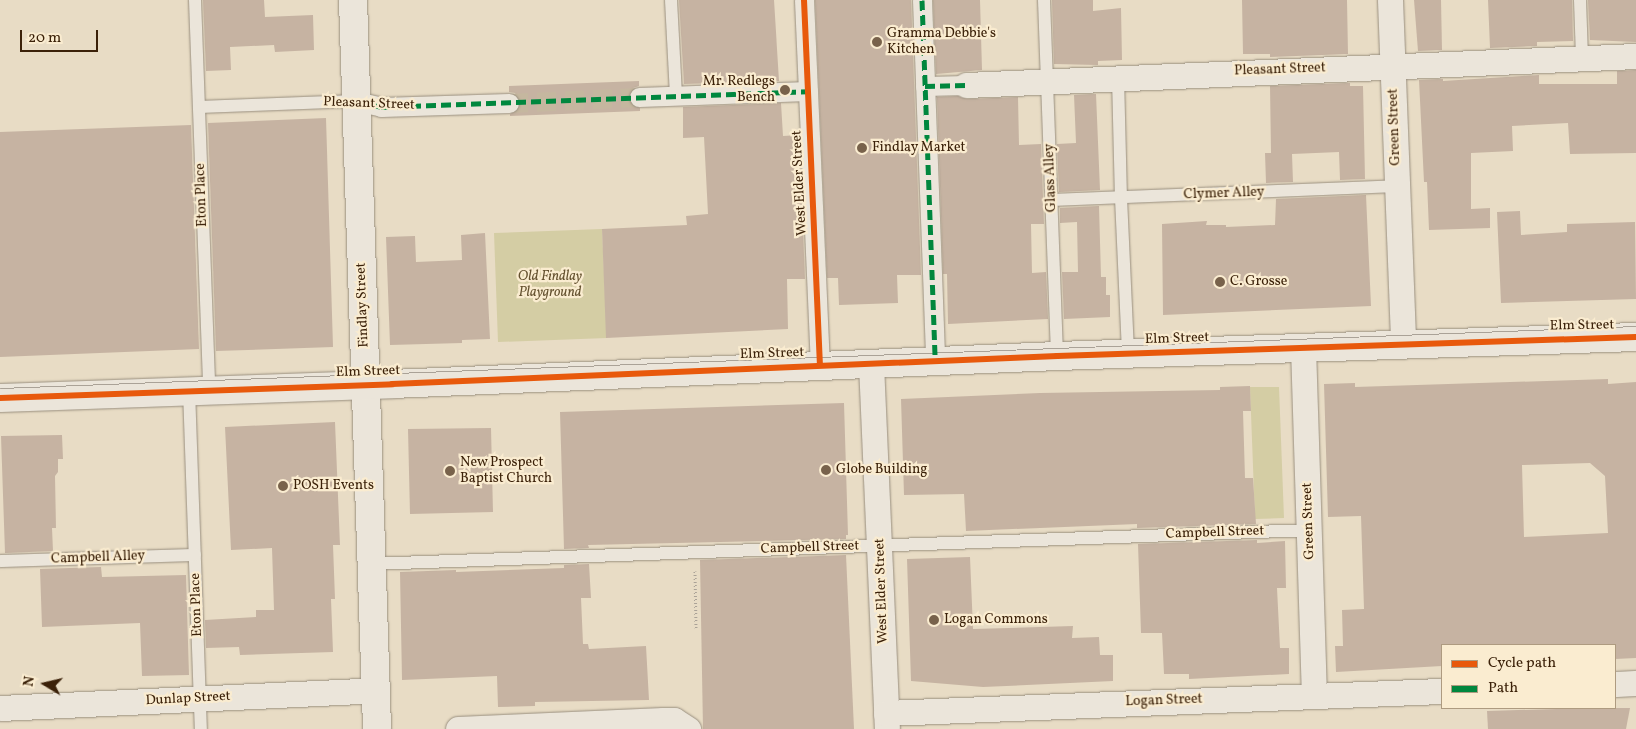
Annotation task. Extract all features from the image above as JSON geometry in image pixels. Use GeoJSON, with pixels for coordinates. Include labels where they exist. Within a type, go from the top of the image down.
{"type":"FeatureCollection","features":[{"type":"Feature","properties":{"kind":"street","name":"Findlay Street"},"geometry":{"type":"LineString","coordinates":[[353,0],[370,564],[377,729]]}},
{"type":"Feature","properties":{"kind":"street","name":"West Elder Street"},"geometry":{"type":"LineString","coordinates":[[804,0],[820,365]]}},
{"type":"Feature","properties":{"kind":"street"},"geometry":{"type":"LineString","coordinates":[[922,0],[935,361]]}},
{"type":"Feature","properties":{"kind":"street","name":"Green Street"},"geometry":{"type":"LineString","coordinates":[[1390,0],[1403,343]]}},
{"type":"Feature","properties":{"kind":"street","name":"Pleasant Street"},"geometry":{"type":"LineString","coordinates":[[924,86],[1636,56]]}},
{"type":"Feature","properties":{"kind":"street"},"geometry":{"type":"LineString","coordinates":[[639,97],[808,91]]}},
{"type":"Feature","properties":{"kind":"street","name":"Pleasant Street"},"geometry":{"type":"LineString","coordinates":[[356,101],[381,106],[510,103]]}},
{"type":"Feature","properties":{"kind":"street","name":"Elm Street"},"geometry":{"type":"LineString","coordinates":[[0,398],[365,385],[1128,353],[1636,337]]}},
{"type":"Feature","properties":{"kind":"street","name":"Green Street"},"geometry":{"type":"LineString","coordinates":[[1303,347],[1314,696]]}},
{"type":"Feature","properties":{"kind":"street","name":"West Elder Street"},"geometry":{"type":"LineString","coordinates":[[871,364],[886,721]]}},
{"type":"Feature","properties":{"kind":"street"},"geometry":{"type":"LineString","coordinates":[[1616,684],[1636,683]]}},
{"type":"Feature","properties":{"kind":"street","name":"Dunlap Street"},"geometry":{"type":"LineString","coordinates":[[0,708],[375,690]]}},
{"type":"Feature","properties":{"kind":"street","name":"Logan Street"},"geometry":{"type":"LineString","coordinates":[[886,721],[1314,696],[1441,692]]}},
{"type":"Feature","properties":{"kind":"street"},"geometry":{"type":"LineString","coordinates":[[458,729],[663,720],[674,720],[688,729]]}},
{"type":"Feature","properties":{"kind":"lane","name":"Eton Place"},"geometry":{"type":"LineString","coordinates":[[195,0],[199,107],[199,390],[195,555],[201,729]]}},
{"type":"Feature","properties":{"kind":"lane"},"geometry":{"type":"LineString","coordinates":[[671,0],[676,95]]}},
{"type":"Feature","properties":{"kind":"lane","name":"Glass Alley"},"geometry":{"type":"LineString","coordinates":[[1044,0],[1057,356]]}},
{"type":"Feature","properties":{"kind":"lane"},"geometry":{"type":"LineString","coordinates":[[1580,0],[1582,58]]}},
{"type":"Feature","properties":{"kind":"lane"},"geometry":{"type":"LineString","coordinates":[[1118,77],[1128,353]]}},
{"type":"Feature","properties":{"kind":"lane","name":"Pleasant Street"},"geometry":{"type":"LineString","coordinates":[[199,107],[356,101]]}},
{"type":"Feature","properties":{"kind":"lane","name":"Clymer Alley"},"geometry":{"type":"LineString","coordinates":[[1052,200],[1397,186]]}},
{"type":"Feature","properties":{"kind":"lane","name":"Campbell Street"},"geometry":{"type":"LineString","coordinates":[[370,564],[1310,530]]}},
{"type":"Feature","properties":{"kind":"lane","name":"Campbell Alley"},"geometry":{"type":"LineString","coordinates":[[0,562],[195,555]]}},
{"type":"Feature","properties":{"kind":"path"},"geometry":{"type":"LineString","coordinates":[[694,552],[696,628]]}},
{"type":"Feature","properties":{"kind":"green space","name":"Old Findlay Playground"},"geometry":{"type":"Polygon","coordinates":[[[602,229],[607,338],[498,342],[494,233],[602,229]]]}},
{"type":"Feature","properties":{"kind":"green space"},"geometry":{"type":"Polygon","coordinates":[[[1250,387],[1279,387],[1284,518],[1255,519],[1250,387]]]}},
{"type":"Feature","properties":{"kind":"building"},"geometry":{"type":"Polygon","coordinates":[[[203,0],[264,0],[265,17],[313,15],[314,50],[275,52],[274,45],[230,47],[231,70],[206,71],[203,0]]]}},
{"type":"Feature","properties":{"kind":"building"},"geometry":{"type":"Polygon","coordinates":[[[679,0],[774,0],[779,81],[684,84],[679,0]]]}},
{"type":"Feature","properties":{"kind":"building","name":"Findlay Market"},"geometry":{"type":"Polygon","coordinates":[[[815,0],[911,0],[921,275],[897,275],[898,303],[839,305],[838,278],[827,278],[815,0]]]}},
{"type":"Feature","properties":{"kind":"building"},"geometry":{"type":"Polygon","coordinates":[[[933,0],[980,0],[982,70],[936,74],[933,0]]]}},
{"type":"Feature","properties":{"kind":"building"},"geometry":{"type":"Polygon","coordinates":[[[1052,0],[1093,0],[1093,11],[1121,8],[1122,60],[1098,61],[1098,65],[1054,64],[1052,0]]]}},
{"type":"Feature","properties":{"kind":"building"},"geometry":{"type":"Polygon","coordinates":[[[1242,0],[1347,0],[1348,54],[1270,57],[1270,54],[1243,54],[1242,0]]]}},
{"type":"Feature","properties":{"kind":"building"},"geometry":{"type":"Polygon","coordinates":[[[1414,0],[1441,0],[1442,50],[1418,51],[1414,0]]]}},
{"type":"Feature","properties":{"kind":"building"},"geometry":{"type":"Polygon","coordinates":[[[1488,0],[1572,0],[1573,41],[1537,42],[1537,46],[1490,48],[1488,0]]]}},
{"type":"Feature","properties":{"kind":"building"},"geometry":{"type":"Polygon","coordinates":[[[1588,0],[1636,0],[1636,42],[1590,40],[1588,0]]]}},
{"type":"Feature","properties":{"kind":"building"},"geometry":{"type":"Polygon","coordinates":[[[1636,70],[1636,153],[1570,154],[1568,123],[1512,126],[1513,151],[1471,153],[1471,209],[1490,208],[1490,228],[1429,230],[1427,182],[1424,182],[1419,80],[1443,79],[1443,81],[1539,75],[1539,84],[1617,84],[1617,71],[1636,70]]]}},
{"type":"Feature","properties":{"kind":"building"},"geometry":{"type":"Polygon","coordinates":[[[639,81],[639,86],[633,88],[628,97],[630,103],[640,108],[640,111],[510,116],[510,114],[519,109],[520,102],[515,93],[509,92],[509,86],[639,81]]]}},
{"type":"Feature","properties":{"kind":"building"},"geometry":{"type":"Polygon","coordinates":[[[1350,83],[1350,86],[1363,86],[1365,179],[1340,180],[1339,152],[1292,154],[1293,182],[1266,183],[1265,153],[1271,153],[1270,86],[1350,83]]]}},
{"type":"Feature","properties":{"kind":"building"},"geometry":{"type":"Polygon","coordinates":[[[1096,94],[1100,190],[1059,192],[1057,144],[1076,143],[1074,95],[1096,94]]]}},
{"type":"Feature","properties":{"kind":"building"},"geometry":{"type":"Polygon","coordinates":[[[958,96],[967,99],[1018,97],[1019,145],[1041,144],[1044,224],[1031,224],[1032,273],[1046,272],[1048,319],[948,324],[947,274],[943,274],[937,97],[958,96]]]}},
{"type":"Feature","properties":{"kind":"building"},"geometry":{"type":"Polygon","coordinates":[[[781,103],[783,136],[799,135],[805,279],[787,279],[788,329],[606,338],[602,229],[687,225],[686,216],[708,214],[704,137],[683,138],[683,107],[781,103]]]}},
{"type":"Feature","properties":{"kind":"building"},"geometry":{"type":"Polygon","coordinates":[[[326,118],[333,347],[216,351],[208,123],[326,118]]]}},
{"type":"Feature","properties":{"kind":"building"},"geometry":{"type":"Polygon","coordinates":[[[191,125],[199,349],[0,357],[0,132],[191,125]]]}},
{"type":"Feature","properties":{"kind":"building"},"geometry":{"type":"Polygon","coordinates":[[[1366,195],[1371,306],[1163,315],[1162,224],[1207,221],[1206,225],[1226,225],[1226,227],[1275,225],[1276,199],[1366,195]]]}},
{"type":"Feature","properties":{"kind":"building"},"geometry":{"type":"Polygon","coordinates":[[[1099,206],[1101,277],[1106,277],[1106,295],[1110,295],[1110,317],[1064,319],[1062,272],[1078,272],[1077,222],[1060,223],[1060,208],[1099,206]]]}},
{"type":"Feature","properties":{"kind":"building"},"geometry":{"type":"Polygon","coordinates":[[[1520,211],[1521,235],[1567,232],[1567,224],[1635,222],[1636,299],[1501,303],[1497,212],[1520,211]]]}},
{"type":"Feature","properties":{"kind":"building"},"geometry":{"type":"Polygon","coordinates":[[[485,233],[490,339],[462,340],[462,343],[390,345],[386,237],[415,236],[416,262],[462,260],[461,235],[485,233]]]}},
{"type":"Feature","properties":{"kind":"building"},"geometry":{"type":"Polygon","coordinates":[[[1608,379],[1608,384],[1636,382],[1636,658],[1616,659],[1616,644],[1441,644],[1441,666],[1336,672],[1335,646],[1343,646],[1342,610],[1364,609],[1361,516],[1328,517],[1324,384],[1355,383],[1355,387],[1608,379]],[[1590,463],[1522,465],[1524,537],[1608,533],[1605,476],[1590,463]]]}},
{"type":"Feature","properties":{"kind":"building"},"geometry":{"type":"Polygon","coordinates":[[[1250,386],[1251,411],[1243,411],[1245,478],[1253,478],[1256,524],[1137,528],[1137,524],[966,531],[964,494],[904,495],[901,399],[1040,393],[1220,390],[1220,387],[1250,386]]]}},
{"type":"Feature","properties":{"kind":"building"},"geometry":{"type":"Polygon","coordinates":[[[844,403],[848,535],[846,535],[846,539],[588,545],[589,548],[564,549],[560,412],[844,403]]]}},
{"type":"Feature","properties":{"kind":"building","name":"POSH Events"},"geometry":{"type":"Polygon","coordinates":[[[335,422],[340,545],[333,545],[335,599],[331,599],[333,652],[240,655],[239,647],[206,648],[205,620],[256,617],[256,610],[274,610],[272,548],[231,550],[225,427],[335,422]]]}},
{"type":"Feature","properties":{"kind":"building"},"geometry":{"type":"Polygon","coordinates":[[[491,428],[493,512],[410,514],[408,429],[491,428]]]}},
{"type":"Feature","properties":{"kind":"building"},"geometry":{"type":"Polygon","coordinates":[[[62,435],[63,459],[58,459],[58,472],[55,476],[56,528],[52,528],[53,551],[5,553],[1,436],[62,435]]]}},
{"type":"Feature","properties":{"kind":"building"},"geometry":{"type":"Polygon","coordinates":[[[1257,540],[1257,543],[1285,541],[1286,588],[1277,588],[1280,648],[1289,648],[1289,674],[1189,679],[1189,674],[1164,674],[1162,633],[1141,633],[1138,544],[1257,540]]]}},
{"type":"Feature","properties":{"kind":"building"},"geometry":{"type":"Polygon","coordinates":[[[846,555],[854,729],[703,729],[700,560],[846,555]]]}},
{"type":"Feature","properties":{"kind":"building","name":"Logan Commons"},"geometry":{"type":"Polygon","coordinates":[[[970,557],[973,629],[1073,626],[1072,638],[1099,637],[1100,655],[1113,655],[1113,681],[983,687],[911,681],[907,559],[970,557]]]}},
{"type":"Feature","properties":{"kind":"building"},"geometry":{"type":"Polygon","coordinates":[[[589,564],[591,598],[581,598],[583,644],[588,644],[589,649],[646,646],[649,700],[535,702],[535,706],[498,707],[497,676],[402,680],[400,572],[564,568],[564,565],[589,564]]]}},
{"type":"Feature","properties":{"kind":"building"},"geometry":{"type":"Polygon","coordinates":[[[101,567],[102,577],[186,575],[189,675],[142,676],[140,623],[42,627],[40,569],[101,567]]]}},
{"type":"Feature","properties":{"kind":"building"},"geometry":{"type":"Polygon","coordinates":[[[1630,708],[1626,729],[1488,729],[1487,711],[1630,708]]]}},
{"type":"Feature","properties":{"kind":"tunnel"},"geometry":{"type":"LineString","coordinates":[[509,103],[639,97]]}},
{"type":"Feature","properties":{"kind":"tram line"},"geometry":{"type":"LineString","coordinates":[[0,388],[1636,326]]}},
{"type":"Feature","properties":{"kind":"marked path"},"geometry":{"type":"LineString","coordinates":[[922,0],[935,361]]}},
{"type":"Feature","properties":{"kind":"marked path"},"geometry":{"type":"LineString","coordinates":[[925,86],[966,85]]}},
{"type":"Feature","properties":{"kind":"marked path"},"geometry":{"type":"LineString","coordinates":[[356,101],[381,107],[808,91]]}},
{"type":"Feature","properties":{"kind":"cycle path"},"geometry":{"type":"LineString","coordinates":[[804,0],[820,365]]}},
{"type":"Feature","properties":{"kind":"cycle path"},"geometry":{"type":"LineString","coordinates":[[0,398],[392,384],[1057,356],[1636,337]]}},
{"type":"Feature","properties":{"kind":"place","name":"Gramma Debbie's Kitchen"},"geometry":{"type":"Point","coordinates":[877,42]}},
{"type":"Feature","properties":{"kind":"place","name":"Mr. Redlegs Bench"},"geometry":{"type":"Point","coordinates":[785,90]}},
{"type":"Feature","properties":{"kind":"place","name":"Findlay Market"},"geometry":{"type":"Point","coordinates":[862,148]}},
{"type":"Feature","properties":{"kind":"place","name":"C. Grosse"},"geometry":{"type":"Point","coordinates":[1220,282]}},
{"type":"Feature","properties":{"kind":"place","name":"Globe Building"},"geometry":{"type":"Point","coordinates":[826,470]}},
{"type":"Feature","properties":{"kind":"place","name":"New Prospect Baptist Church"},"geometry":{"type":"Point","coordinates":[450,471]}},
{"type":"Feature","properties":{"kind":"place","name":"POSH Events"},"geometry":{"type":"Point","coordinates":[283,486]}},
{"type":"Feature","properties":{"kind":"place","name":"Logan Commons"},"geometry":{"type":"Point","coordinates":[934,620]}}]}
